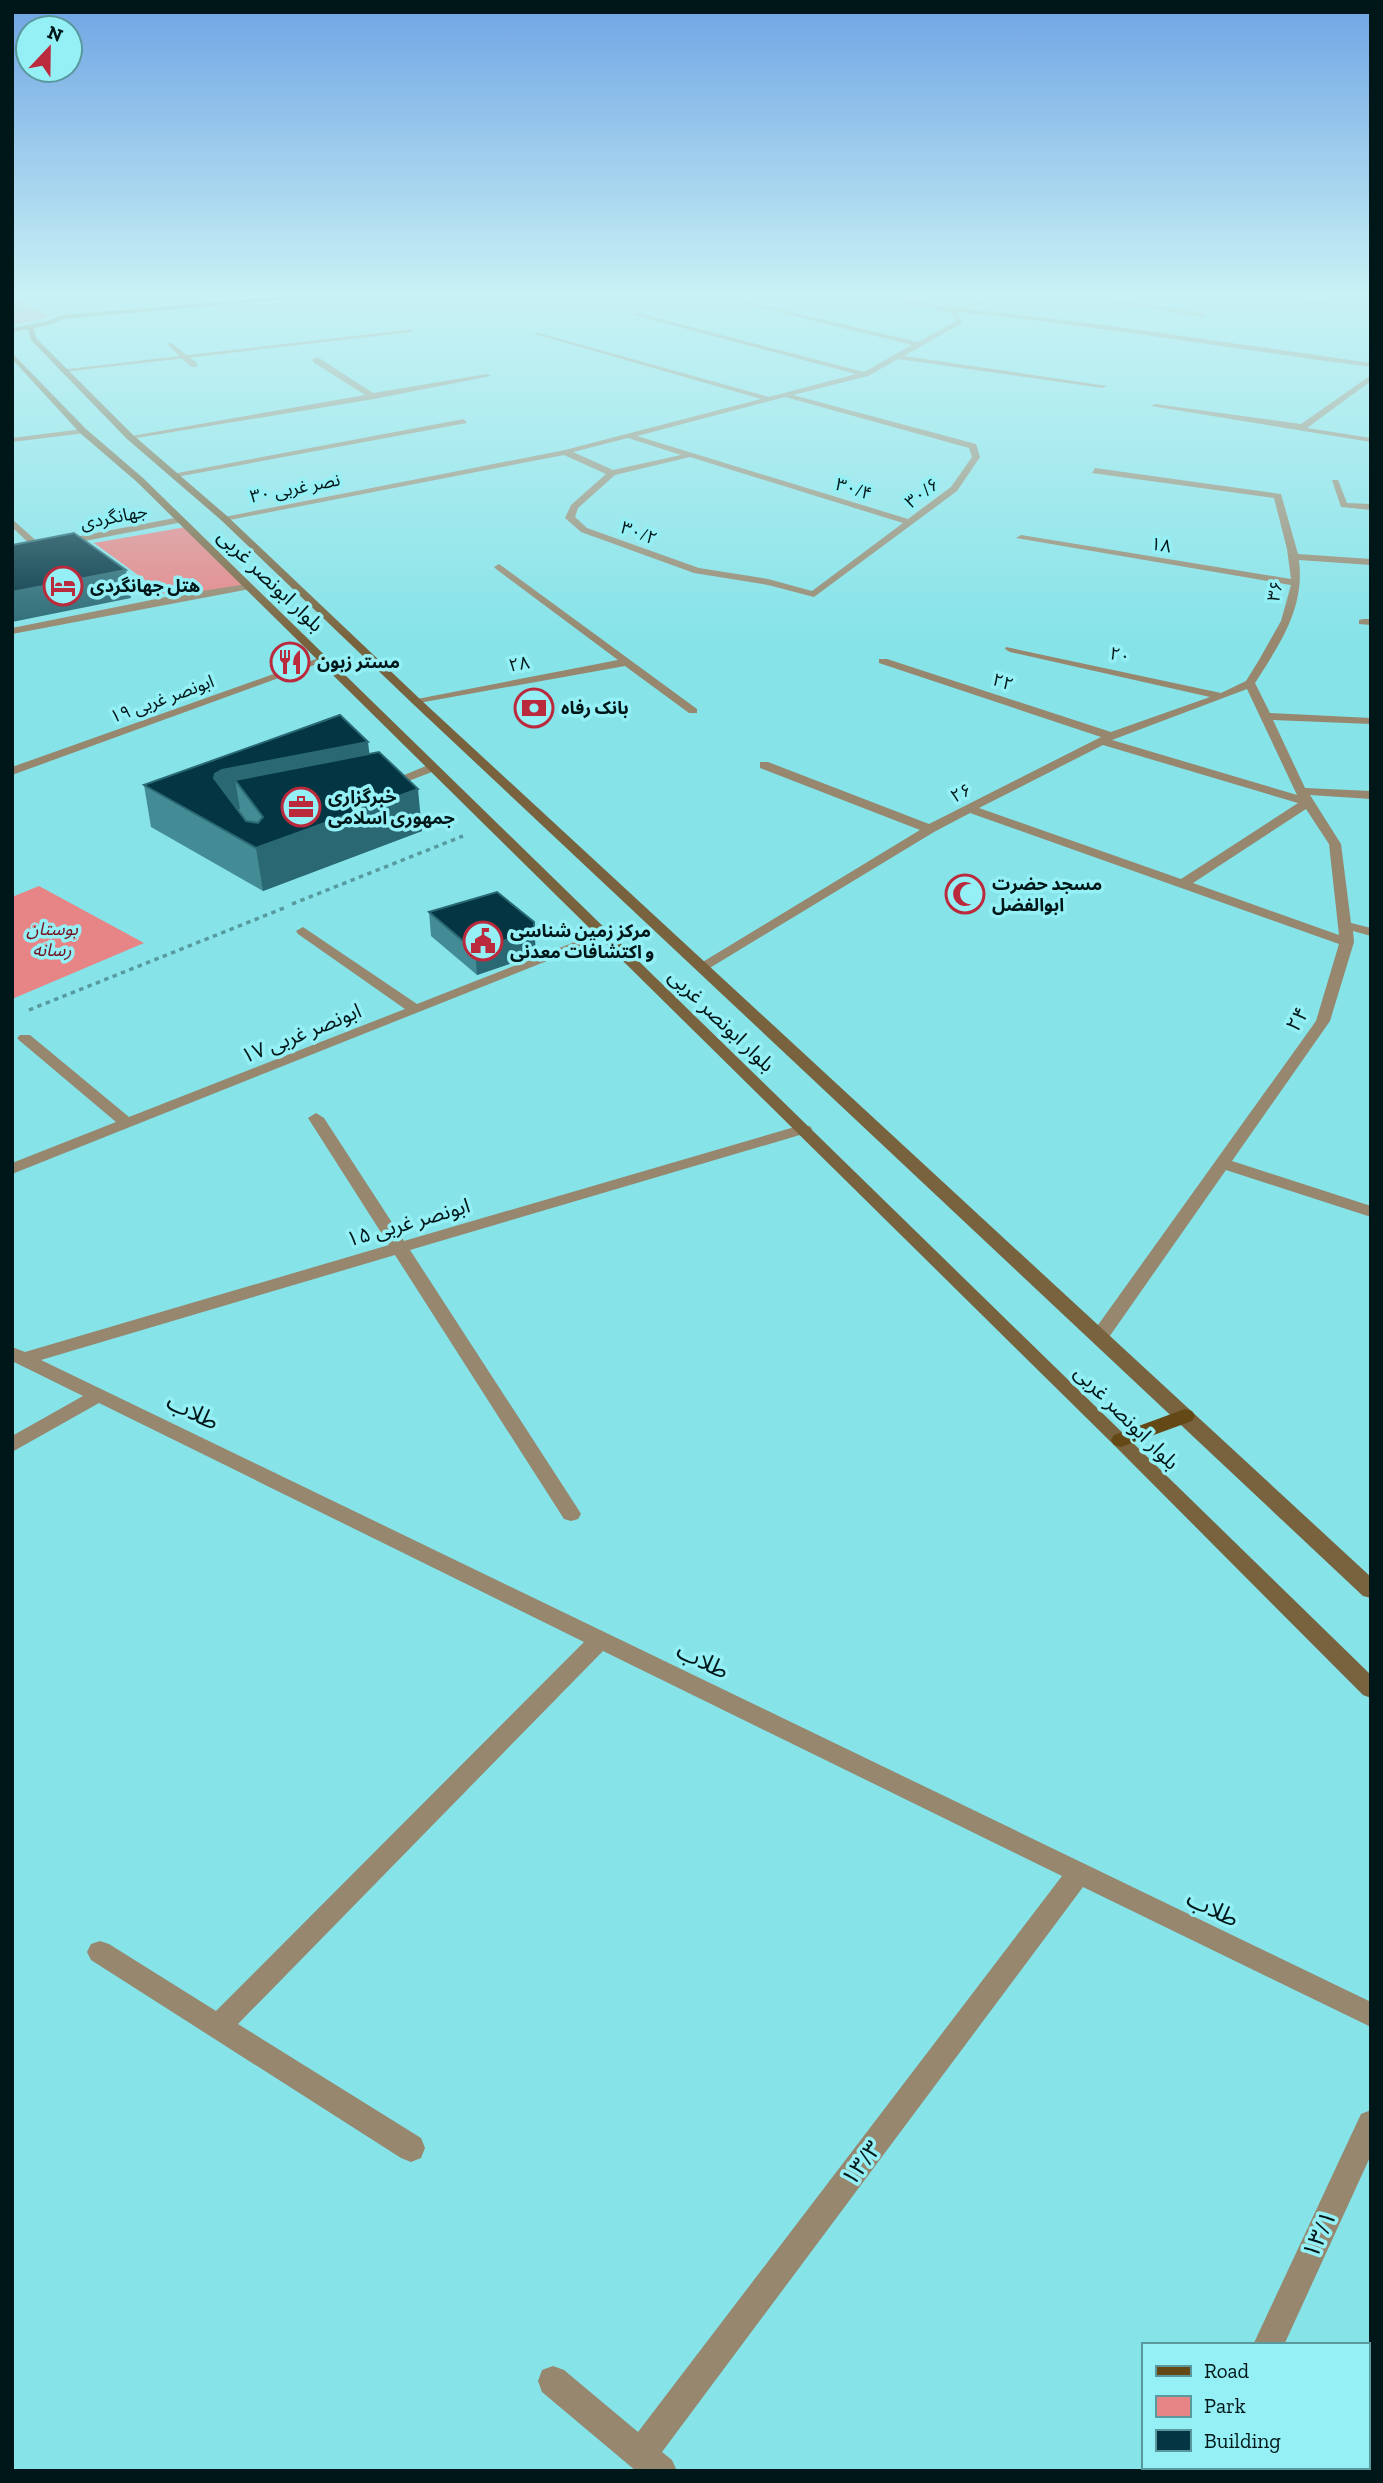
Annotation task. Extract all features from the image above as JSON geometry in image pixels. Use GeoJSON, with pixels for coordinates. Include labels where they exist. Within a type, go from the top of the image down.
{"type":"FeatureCollection","features":[{"type":"Feature","properties":{"kind":"main road","name":"بلوار ابونصر غربی"},"geometry":{"type":"LineString","coordinates":[[62,409],[180,520],[804,1129],[1371,1689]]}},
{"type":"Feature","properties":{"kind":"main road","name":"بلوار ابونصر غربی"},"geometry":{"type":"LineString","coordinates":[[102,409],[130,437],[224,518],[417,702],[1371,1590]]}},
{"type":"Feature","properties":{"kind":"main road"},"geometry":{"type":"LineString","coordinates":[[1121,1440],[1185,1416]]}},
{"type":"Feature","properties":{"kind":"street"},"geometry":{"type":"LineString","coordinates":[[130,437],[302,409]]}},
{"type":"Feature","properties":{"kind":"street","name":"نصر غربی ۳۰"},"geometry":{"type":"LineString","coordinates":[[224,518],[565,452],[731,409]]}},
{"type":"Feature","properties":{"kind":"street","name":"۳۰/۶"},"geometry":{"type":"LineString","coordinates":[[814,594],[954,488],[976,457],[973,446],[836,409]]}},
{"type":"Feature","properties":{"kind":"street"},"geometry":{"type":"LineString","coordinates":[[1174,409],[1371,440]]}},
{"type":"Feature","properties":{"kind":"street"},"geometry":{"type":"LineString","coordinates":[[1302,428],[1328,409]]}},
{"type":"Feature","properties":{"kind":"street"},"geometry":{"type":"LineString","coordinates":[[176,474],[464,421]]}},
{"type":"Feature","properties":{"kind":"street"},"geometry":{"type":"LineString","coordinates":[[12,440],[83,431]]}},
{"type":"Feature","properties":{"kind":"street","name":"۳۰/۴"},"geometry":{"type":"LineString","coordinates":[[629,436],[909,522]]}},
{"type":"Feature","properties":{"kind":"street"},"geometry":{"type":"LineString","coordinates":[[565,452],[612,473],[690,455]]}},
{"type":"Feature","properties":{"kind":"street","name":"۳۶"},"geometry":{"type":"LineString","coordinates":[[1095,471],[1278,496],[1293,557],[1296,583],[1284,628],[1250,683]]}},
{"type":"Feature","properties":{"kind":"street","name":"۳۰/۲"},"geometry":{"type":"LineString","coordinates":[[612,473],[574,507],[570,519],[584,530],[697,571],[768,582],[814,594]]}},
{"type":"Feature","properties":{"kind":"street"},"geometry":{"type":"LineString","coordinates":[[1335,482],[1344,505],[1371,507]]}},
{"type":"Feature","properties":{"kind":"street","name":"جهانگردی"},"geometry":{"type":"LineString","coordinates":[[12,552],[180,520]]}},
{"type":"Feature","properties":{"kind":"street"},"geometry":{"type":"LineString","coordinates":[[12,522],[38,547]]}},
{"type":"Feature","properties":{"kind":"street","name":"۱۸"},"geometry":{"type":"LineString","coordinates":[[1021,538],[1296,583]]}},
{"type":"Feature","properties":{"kind":"street"},"geometry":{"type":"LineString","coordinates":[[1293,557],[1371,562]]}},
{"type":"Feature","properties":{"kind":"street"},"geometry":{"type":"LineString","coordinates":[[499,567],[693,711]]}},
{"type":"Feature","properties":{"kind":"street"},"geometry":{"type":"LineString","coordinates":[[12,631],[171,599],[247,587]]}},
{"type":"Feature","properties":{"kind":"street","name":"۲۰"},"geometry":{"type":"LineString","coordinates":[[1010,649],[1223,696]]}},
{"type":"Feature","properties":{"kind":"street","name":"ابونصر غربی ۱۹"},"geometry":{"type":"LineString","coordinates":[[12,771],[323,660]]}},
{"type":"Feature","properties":{"kind":"street","name":"۲۲"},"geometry":{"type":"LineString","coordinates":[[883,661],[1107,738],[1305,796],[1371,795]]}},
{"type":"Feature","properties":{"kind":"street","name":"۲۸"},"geometry":{"type":"LineString","coordinates":[[417,702],[627,662]]}},
{"type":"Feature","properties":{"kind":"street","name":"۲۶"},"geometry":{"type":"LineString","coordinates":[[703,966],[930,829],[1107,738],[1223,696],[1250,683]]}},
{"type":"Feature","properties":{"kind":"street","name":"۲۴"},"geometry":{"type":"LineString","coordinates":[[1100,1336],[1323,1021],[1347,942],[1335,844],[1305,796],[1250,683]]}},
{"type":"Feature","properties":{"kind":"street"},"geometry":{"type":"LineString","coordinates":[[1266,716],[1371,721]]}},
{"type":"Feature","properties":{"kind":"street"},"geometry":{"type":"LineString","coordinates":[[764,765],[930,829]]}},
{"type":"Feature","properties":{"kind":"street"},"geometry":{"type":"LineString","coordinates":[[364,790],[433,767]]}},
{"type":"Feature","properties":{"kind":"street"},"geometry":{"type":"LineString","coordinates":[[1183,884],[1305,796]]}},
{"type":"Feature","properties":{"kind":"street"},"geometry":{"type":"LineString","coordinates":[[970,809],[1347,942]]}},
{"type":"Feature","properties":{"kind":"street"},"geometry":{"type":"LineString","coordinates":[[1345,925],[1371,932]]}},
{"type":"Feature","properties":{"kind":"street"},"geometry":{"type":"LineString","coordinates":[[303,931],[416,1010]]}},
{"type":"Feature","properties":{"kind":"street","name":"ابونصر غربی ۱۷"},"geometry":{"type":"LineString","coordinates":[[12,1169],[605,935]]}},
{"type":"Feature","properties":{"kind":"street"},"geometry":{"type":"LineString","coordinates":[[25,1038],[128,1124]]}},
{"type":"Feature","properties":{"kind":"street"},"geometry":{"type":"LineString","coordinates":[[316,1118],[571,1514]]}},
{"type":"Feature","properties":{"kind":"street","name":"ابونصر غربی ۱۵"},"geometry":{"type":"LineString","coordinates":[[19,1356],[804,1129]]}},
{"type":"Feature","properties":{"kind":"street"},"geometry":{"type":"LineString","coordinates":[[1222,1163],[1371,1212]]}},
{"type":"Feature","properties":{"kind":"street","name":"طلاب"},"geometry":{"type":"LineString","coordinates":[[19,1356],[1371,2015]]}},
{"type":"Feature","properties":{"kind":"street"},"geometry":{"type":"LineString","coordinates":[[12,1445],[99,1395]]}},
{"type":"Feature","properties":{"kind":"street"},"geometry":{"type":"LineString","coordinates":[[218,2027],[601,1639]]}},
{"type":"Feature","properties":{"kind":"street","name":"۱۳/۳"},"geometry":{"type":"LineString","coordinates":[[651,2462],[1080,1872]]}},
{"type":"Feature","properties":{"kind":"street"},"geometry":{"type":"LineString","coordinates":[[100,1952],[411,2148]]}},
{"type":"Feature","properties":{"kind":"street","name":"۱۳/۱"},"geometry":{"type":"LineString","coordinates":[[1269,2343],[1371,2123]]}},
{"type":"Feature","properties":{"kind":"street"},"geometry":{"type":"LineString","coordinates":[[553,2381],[651,2462]]}},
{"type":"Feature","properties":{"kind":"path"},"geometry":{"type":"LineString","coordinates":[[25,1012],[492,824]]}},
{"type":"Feature","properties":{"kind":"green space"},"geometry":{"type":"Polygon","coordinates":[[[186,527],[247,587],[171,599],[94,543],[186,527]]]}},
{"type":"Feature","properties":{"kind":"green space","name":"بوستان رسانه"},"geometry":{"type":"Polygon","coordinates":[[[39,886],[144,943],[12,999],[12,897],[39,886]]]}},
{"type":"Feature","properties":{"kind":"building"},"geometry":{"type":"Polygon","coordinates":[[[74,533],[126,570],[12,592],[12,545],[74,533]]]}},
{"type":"Feature","properties":{"kind":"building"},"geometry":{"type":"Polygon","coordinates":[[[340,715],[368,742],[222,770],[215,774],[214,778],[246,821],[258,823],[263,817],[235,780],[379,752],[418,789],[256,848],[144,785],[340,715]]]}},
{"type":"Feature","properties":{"kind":"building"},"geometry":{"type":"Polygon","coordinates":[[[497,892],[534,922],[534,930],[475,951],[429,912],[497,892]]]}},
{"type":"Feature","properties":{"kind":"place","name":"هتل جهانگردی"},"geometry":{"type":"Point","coordinates":[63,586]}},
{"type":"Feature","properties":{"kind":"place","name":"مستر زبون"},"geometry":{"type":"Point","coordinates":[290,662]}},
{"type":"Feature","properties":{"kind":"place","name":"بانک رفاه"},"geometry":{"type":"Point","coordinates":[534,708]}},
{"type":"Feature","properties":{"kind":"place","name":"خبرگزاری جمهوری اسلامی"},"geometry":{"type":"Point","coordinates":[301,807]}},
{"type":"Feature","properties":{"kind":"place","name":"مسجد حضرت ابوالفضل"},"geometry":{"type":"Point","coordinates":[965,894]}},
{"type":"Feature","properties":{"kind":"place","name":"مرکز زمین شناسی و اکتشافات معدنی"},"geometry":{"type":"Point","coordinates":[483,941]}}]}
